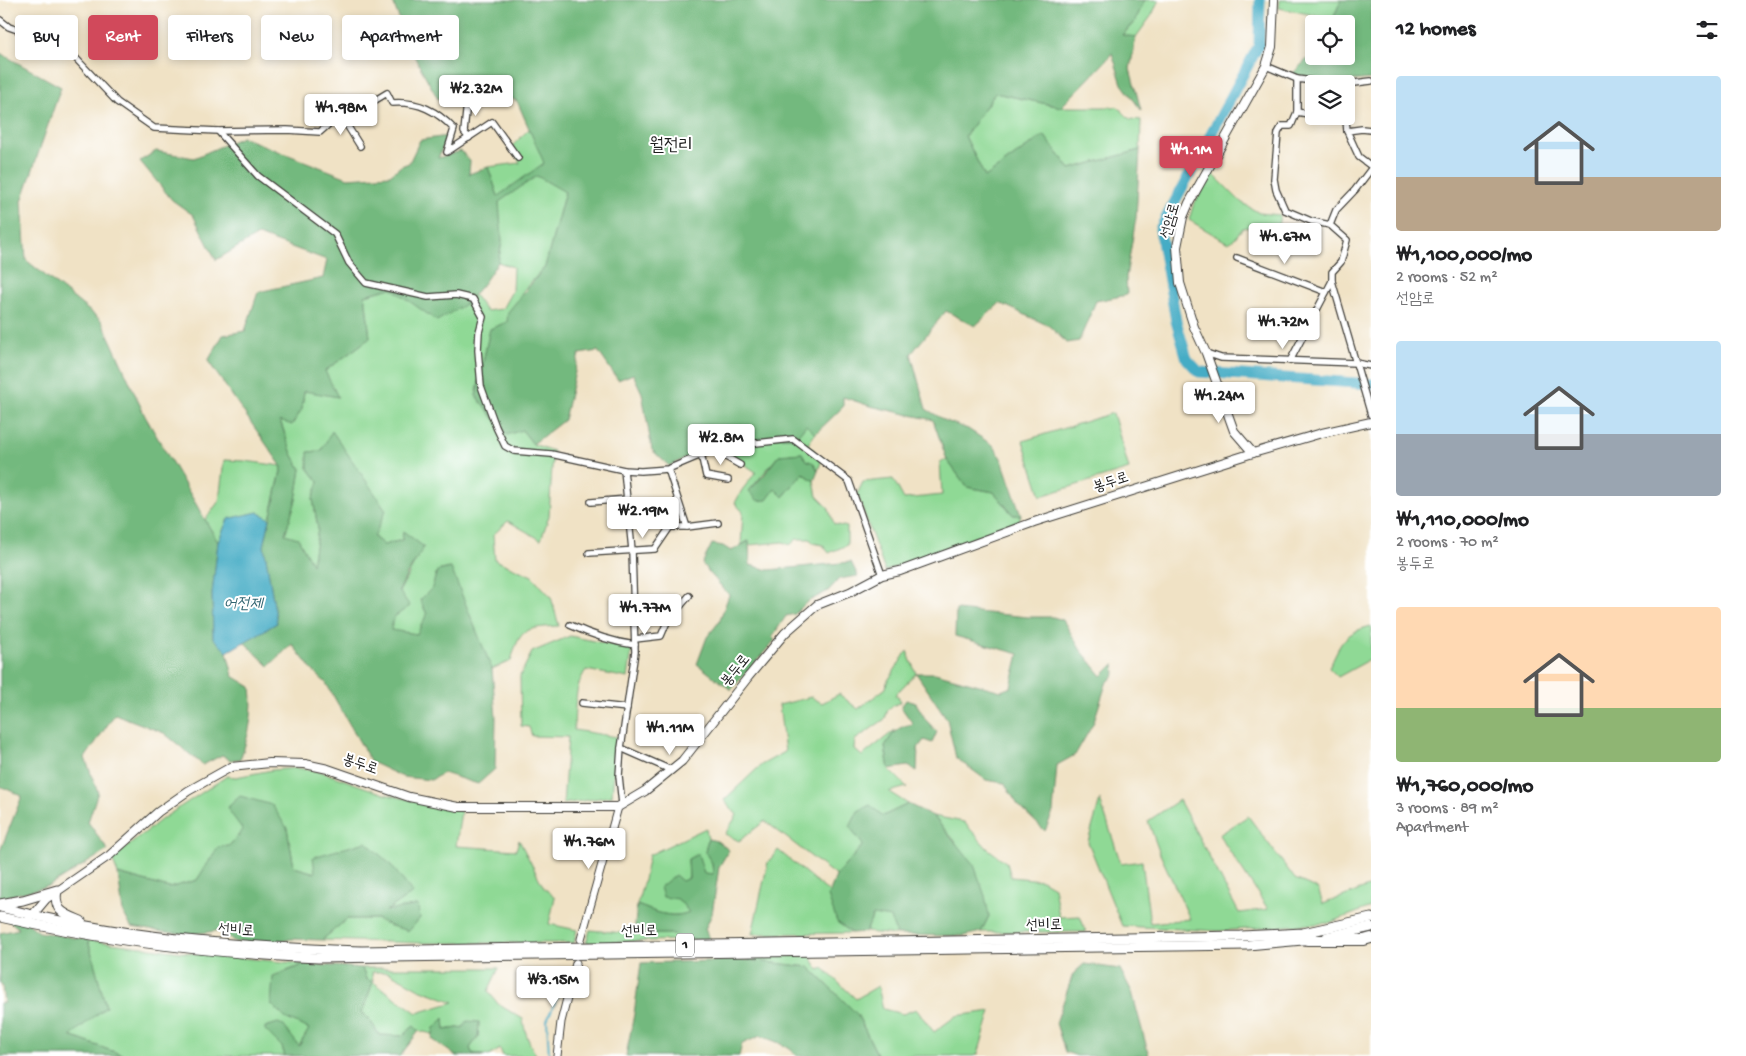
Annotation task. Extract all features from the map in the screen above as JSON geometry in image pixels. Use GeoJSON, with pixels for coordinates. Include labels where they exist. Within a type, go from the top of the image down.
{"type":"FeatureCollection","features":[{"type":"Feature","properties":{"kind":"highway"},"geometry":{"type":"LineString","coordinates":[[1307,940],[1364,940],[1371,938]]}},
{"type":"Feature","properties":{"kind":"main road","name":"선암로"},"geometry":{"type":"LineString","coordinates":[[1253,452],[1234,431],[1207,356],[1194,327],[1180,283],[1177,247],[1183,217],[1189,204],[1266,66],[1272,47],[1274,0]]}},
{"type":"Feature","properties":{"kind":"main road","name":"봉두로"},"geometry":{"type":"LineString","coordinates":[[25,923],[46,899],[110,855],[158,812],[188,791],[231,767],[270,762],[305,764],[328,769],[409,797],[458,807],[620,805],[645,791],[682,761],[749,676],[790,629],[817,605],[850,592],[882,575],[900,571],[1034,522],[1253,452],[1371,422]]}},
{"type":"Feature","properties":{"kind":"main road"},"geometry":{"type":"LineString","coordinates":[[0,905],[57,890],[55,901],[63,913],[99,928]]}},
{"type":"Feature","properties":{"kind":"main road","name":"선비로"},"geometry":{"type":"LineString","coordinates":[[0,905],[32,915],[169,939],[227,945],[362,950],[1241,936],[1303,933],[1371,918]]}},
{"type":"Feature","properties":{"kind":"main road","name":"선비로"},"geometry":{"type":"LineString","coordinates":[[0,917],[25,923],[180,948],[248,955],[318,958],[1248,944],[1307,940],[1371,927]]}},
{"type":"Feature","properties":{"kind":"street"},"geometry":{"type":"LineString","coordinates":[[0,20],[9,27],[68,50],[117,102],[154,128],[320,132],[340,114],[354,113],[387,93],[392,103],[411,103],[430,109],[441,116],[454,129],[447,152],[492,122],[518,158]]}},
{"type":"Feature","properties":{"kind":"street"},"geometry":{"type":"LineString","coordinates":[[1266,66],[1297,79],[1305,80]]}},
{"type":"Feature","properties":{"kind":"street"},"geometry":{"type":"LineString","coordinates":[[1297,79],[1297,112],[1291,126],[1282,126],[1278,133],[1274,179],[1276,190],[1285,210],[1311,221],[1330,225],[1347,240],[1341,262],[1332,272],[1332,281],[1371,415]]}},
{"type":"Feature","properties":{"kind":"street"},"geometry":{"type":"LineString","coordinates":[[1355,83],[1371,81]]}},
{"type":"Feature","properties":{"kind":"street"},"geometry":{"type":"LineString","coordinates":[[469,138],[464,132],[467,102],[477,97]]}},
{"type":"Feature","properties":{"kind":"street"},"geometry":{"type":"LineString","coordinates":[[1297,112],[1305,114]]}},
{"type":"Feature","properties":{"kind":"street"},"geometry":{"type":"LineString","coordinates":[[340,114],[360,146]]}},
{"type":"Feature","properties":{"kind":"street"},"geometry":{"type":"LineString","coordinates":[[1330,225],[1336,210],[1356,190],[1371,167],[1359,157],[1347,132],[1346,125]]}},
{"type":"Feature","properties":{"kind":"street"},"geometry":{"type":"LineString","coordinates":[[1347,132],[1362,129],[1371,130]]}},
{"type":"Feature","properties":{"kind":"street"},"geometry":{"type":"LineString","coordinates":[[218,131],[258,176],[335,234],[349,263],[366,283],[428,297],[456,295],[473,299],[482,318],[478,350],[481,386],[505,446],[514,451],[551,454],[624,470],[668,469],[720,447],[794,438],[849,481],[882,575]]}},
{"type":"Feature","properties":{"kind":"street"},"geometry":{"type":"LineString","coordinates":[[1237,258],[1326,292]]}},
{"type":"Feature","properties":{"kind":"street"},"geometry":{"type":"LineString","coordinates":[[1290,361],[1332,281]]}},
{"type":"Feature","properties":{"kind":"street"},"geometry":{"type":"LineString","coordinates":[[1207,356],[1371,366]]}},
{"type":"Feature","properties":{"kind":"street"},"geometry":{"type":"LineString","coordinates":[[712,449],[740,465]]}},
{"type":"Feature","properties":{"kind":"street"},"geometry":{"type":"LineString","coordinates":[[701,454],[706,476],[728,480]]}},
{"type":"Feature","properties":{"kind":"street"},"geometry":{"type":"LineString","coordinates":[[668,469],[687,527]]}},
{"type":"Feature","properties":{"kind":"street"},"geometry":{"type":"LineString","coordinates":[[581,939],[620,805],[619,776],[635,642],[632,550],[624,470]]}},
{"type":"Feature","properties":{"kind":"street"},"geometry":{"type":"LineString","coordinates":[[591,502],[627,499]]}},
{"type":"Feature","properties":{"kind":"street"},"geometry":{"type":"LineString","coordinates":[[589,553],[655,549],[670,526],[687,527],[718,523]]}},
{"type":"Feature","properties":{"kind":"street"},"geometry":{"type":"LineString","coordinates":[[570,625],[612,642],[635,642],[661,636],[667,622],[689,596]]}},
{"type":"Feature","properties":{"kind":"street"},"geometry":{"type":"LineString","coordinates":[[582,704],[627,708]]}},
{"type":"Feature","properties":{"kind":"street"},"geometry":{"type":"LineString","coordinates":[[622,748],[671,770]]}},
{"type":"Feature","properties":{"kind":"street"},"geometry":{"type":"LineString","coordinates":[[557,1056],[561,1022],[576,963]]}},
{"type":"Feature","properties":{"kind":"green space"},"geometry":{"type":"Polygon","coordinates":[[[392,0],[1145,0],[1135,21],[1122,35],[1136,37],[1130,69],[1141,110],[1122,84],[1112,53],[1061,107],[995,93],[965,136],[985,177],[1044,135],[1070,169],[1140,150],[1136,218],[1126,277],[1127,295],[1096,301],[1079,341],[1067,343],[1049,326],[1000,303],[975,326],[946,311],[911,354],[926,409],[946,421],[968,429],[994,446],[1002,460],[1021,515],[1013,515],[994,492],[967,487],[947,460],[933,420],[870,406],[843,397],[843,407],[815,434],[806,425],[796,437],[760,438],[721,449],[705,449],[669,466],[652,450],[642,393],[633,374],[618,380],[598,351],[579,354],[564,420],[533,444],[522,430],[507,435],[476,396],[490,329],[507,322],[508,312],[545,267],[565,192],[537,176],[499,202],[502,242],[498,262],[467,303],[437,321],[391,288],[365,295],[370,338],[325,371],[338,397],[304,391],[302,409],[292,425],[280,421],[292,454],[301,469],[296,500],[285,534],[298,538],[312,564],[318,529],[313,498],[319,482],[308,468],[308,452],[321,451],[332,431],[386,510],[374,537],[384,545],[402,540],[403,531],[424,547],[399,591],[410,606],[394,617],[391,630],[417,634],[427,614],[420,600],[432,588],[437,571],[451,568],[492,669],[496,718],[495,769],[478,784],[443,773],[431,780],[403,777],[371,762],[326,683],[312,670],[292,644],[269,666],[244,642],[277,623],[264,546],[282,467],[208,361],[223,335],[245,331],[258,292],[323,278],[327,260],[258,235],[216,260],[193,215],[172,200],[140,161],[156,151],[194,158],[242,137],[348,178],[390,175],[401,166],[409,163],[420,140],[448,136],[438,158],[461,151],[470,161],[469,174],[488,167],[498,196],[544,163],[517,101],[486,87],[438,99],[416,60],[459,60],[459,15],[398,15],[392,0]]]}},
{"type":"Feature","properties":{"kind":"green space"},"geometry":{"type":"Polygon","coordinates":[[[1145,0],[1159,0],[1152,15],[1136,37],[1122,36],[1135,21],[1145,0]]]}},
{"type":"Feature","properties":{"kind":"green space"},"geometry":{"type":"Polygon","coordinates":[[[1280,0],[1341,0],[1335,15],[1313,15],[1279,8],[1280,0]]]}},
{"type":"Feature","properties":{"kind":"green space"},"geometry":{"type":"Polygon","coordinates":[[[1341,0],[1371,0],[1371,79],[1355,80],[1355,75],[1305,75],[1305,77],[1292,74],[1305,61],[1305,65],[1355,65],[1355,15],[1335,15],[1341,0]]]}},
{"type":"Feature","properties":{"kind":"green space"},"geometry":{"type":"Polygon","coordinates":[[[0,53],[61,87],[22,201],[26,260],[102,321],[145,416],[218,542],[212,594],[213,637],[227,652],[233,676],[251,687],[252,705],[246,742],[240,759],[230,760],[222,755],[203,765],[164,733],[115,714],[85,758],[98,792],[88,822],[108,850],[49,886],[0,898],[0,851],[22,796],[0,786],[0,53]]]}},
{"type":"Feature","properties":{"kind":"green space"},"geometry":{"type":"Polygon","coordinates":[[[995,93],[1061,107],[1118,107],[1130,119],[1141,120],[1140,150],[1070,169],[1044,135],[985,177],[965,136],[995,93]]]}},
{"type":"Feature","properties":{"kind":"green space"},"geometry":{"type":"Polygon","coordinates":[[[529,129],[545,162],[538,176],[565,191],[545,267],[523,291],[507,322],[490,329],[476,396],[522,430],[533,444],[553,451],[549,516],[541,540],[508,521],[493,535],[495,560],[532,576],[551,597],[559,626],[531,629],[526,632],[521,636],[511,661],[492,669],[450,568],[437,571],[432,588],[420,600],[427,614],[417,634],[391,631],[399,592],[423,547],[403,532],[402,540],[384,545],[374,537],[321,452],[309,452],[308,468],[319,482],[313,498],[318,529],[312,565],[285,534],[296,500],[301,469],[292,454],[280,420],[302,409],[304,391],[325,371],[370,338],[365,295],[391,288],[467,303],[474,295],[486,311],[502,309],[512,291],[513,267],[498,262],[502,242],[498,196],[488,167],[520,163],[512,146],[529,129]]]}},
{"type":"Feature","properties":{"kind":"green space"},"geometry":{"type":"Polygon","coordinates":[[[1212,173],[1241,202],[1259,213],[1280,215],[1277,233],[1243,228],[1228,243],[1189,220],[1193,206],[1212,173]]]}},
{"type":"Feature","properties":{"kind":"green space"},"geometry":{"type":"Polygon","coordinates":[[[1113,413],[1129,469],[1041,496],[1023,441],[1113,413]]]}},
{"type":"Feature","properties":{"kind":"green space"},"geometry":{"type":"Polygon","coordinates":[[[806,425],[815,434],[808,444],[822,459],[818,471],[814,464],[806,460],[802,453],[779,455],[749,491],[775,488],[783,497],[803,473],[814,481],[817,496],[828,507],[834,524],[847,527],[847,545],[829,553],[823,545],[813,543],[810,539],[797,539],[790,545],[783,542],[749,545],[748,541],[741,545],[743,512],[735,503],[756,472],[721,449],[760,438],[795,437],[806,425]]]}},
{"type":"Feature","properties":{"kind":"green space"},"geometry":{"type":"Polygon","coordinates":[[[802,453],[806,460],[814,463],[818,471],[814,481],[803,473],[783,497],[775,489],[767,500],[758,501],[749,491],[779,455],[802,453]]]}},
{"type":"Feature","properties":{"kind":"green space"},"geometry":{"type":"Polygon","coordinates":[[[224,460],[282,466],[270,519],[258,512],[228,519],[218,542],[205,520],[219,501],[224,460]]]}},
{"type":"Feature","properties":{"kind":"green space"},"geometry":{"type":"Polygon","coordinates":[[[947,460],[967,487],[994,492],[1013,515],[1021,515],[1019,521],[885,571],[857,494],[863,482],[893,479],[904,499],[942,495],[940,462],[947,460]]]}},
{"type":"Feature","properties":{"kind":"green space"},"geometry":{"type":"Polygon","coordinates":[[[749,541],[750,565],[769,570],[851,562],[858,576],[839,579],[828,591],[807,602],[795,614],[786,616],[772,637],[775,640],[731,690],[697,664],[707,637],[719,622],[729,595],[702,564],[712,544],[723,546],[731,551],[749,541]]]}},
{"type":"Feature","properties":{"kind":"green space"},"geometry":{"type":"Polygon","coordinates":[[[956,610],[1028,617],[1053,617],[1063,620],[1080,649],[1102,676],[1114,664],[1115,674],[1106,684],[1093,724],[1075,755],[1057,765],[1053,812],[1045,831],[1018,805],[1004,783],[986,780],[956,758],[947,719],[916,673],[935,673],[1001,691],[1011,687],[1019,654],[955,636],[956,610]]]}},
{"type":"Feature","properties":{"kind":"green space"},"geometry":{"type":"Polygon","coordinates":[[[1371,626],[1371,663],[1369,660],[1338,677],[1329,668],[1340,646],[1354,632],[1371,626]]]}},
{"type":"Feature","properties":{"kind":"green space"},"geometry":{"type":"Polygon","coordinates":[[[570,636],[632,649],[628,678],[586,670],[579,684],[576,699],[574,730],[617,737],[612,796],[563,804],[568,737],[532,736],[529,727],[521,726],[520,676],[532,652],[570,636]]]}},
{"type":"Feature","properties":{"kind":"green space"},"geometry":{"type":"Polygon","coordinates":[[[907,651],[916,673],[895,695],[898,696],[900,702],[888,709],[885,719],[855,740],[854,749],[862,756],[895,730],[885,746],[889,769],[907,787],[889,792],[908,804],[883,816],[863,845],[836,876],[765,821],[739,841],[725,834],[737,815],[724,800],[761,765],[785,752],[779,705],[811,697],[822,703],[839,694],[858,709],[886,688],[887,682],[907,651]]]}},
{"type":"Feature","properties":{"kind":"green space"},"geometry":{"type":"Polygon","coordinates":[[[906,700],[916,703],[926,720],[937,732],[932,743],[924,740],[918,748],[917,771],[908,766],[889,769],[885,746],[896,731],[913,724],[901,707],[906,700]]]}},
{"type":"Feature","properties":{"kind":"green space"},"geometry":{"type":"Polygon","coordinates":[[[297,768],[322,772],[384,794],[461,811],[456,846],[516,850],[519,840],[544,888],[555,897],[549,924],[577,930],[574,943],[420,943],[322,940],[347,919],[377,919],[391,926],[418,906],[385,912],[413,892],[315,873],[294,867],[287,828],[243,830],[229,846],[218,847],[197,880],[169,888],[118,874],[112,859],[162,819],[227,776],[236,777],[272,770],[297,768]]]}},
{"type":"Feature","properties":{"kind":"green space"},"geometry":{"type":"Polygon","coordinates":[[[240,796],[272,805],[287,828],[294,867],[315,873],[313,857],[366,842],[390,864],[413,893],[386,911],[418,905],[420,918],[409,931],[391,926],[377,919],[347,919],[322,940],[291,939],[270,944],[235,942],[220,930],[186,933],[131,927],[123,912],[118,874],[169,888],[197,880],[218,847],[229,846],[243,830],[227,808],[240,796]]]}},
{"type":"Feature","properties":{"kind":"green space"},"geometry":{"type":"Polygon","coordinates":[[[1100,800],[1121,864],[1142,861],[1150,923],[1190,919],[1160,854],[1148,821],[1179,800],[1239,913],[1268,909],[1219,835],[1248,816],[1295,879],[1318,889],[1323,904],[1371,886],[1371,907],[1329,923],[1219,931],[1122,926],[1088,842],[1100,800]]]}},
{"type":"Feature","properties":{"kind":"green space"},"geometry":{"type":"Polygon","coordinates":[[[908,804],[933,816],[974,865],[985,896],[989,916],[981,932],[963,936],[897,935],[890,918],[873,915],[866,932],[852,933],[837,922],[828,896],[836,876],[863,845],[850,827],[858,811],[870,805],[883,816],[908,804]]]}},
{"type":"Feature","properties":{"kind":"green space"},"geometry":{"type":"Polygon","coordinates":[[[933,816],[964,822],[987,848],[1007,863],[1011,877],[1042,880],[1054,887],[1059,917],[1080,916],[1086,932],[981,932],[989,916],[955,841],[933,816]]]}},
{"type":"Feature","properties":{"kind":"green space"},"geometry":{"type":"Polygon","coordinates":[[[706,828],[708,839],[705,852],[712,863],[713,874],[704,873],[698,855],[688,859],[689,877],[682,882],[678,899],[689,912],[669,915],[637,905],[649,855],[706,828]]]}},
{"type":"Feature","properties":{"kind":"green space"},"geometry":{"type":"Polygon","coordinates":[[[708,839],[717,841],[729,850],[719,867],[712,914],[705,929],[710,940],[680,940],[674,934],[634,934],[637,905],[669,915],[689,912],[678,899],[663,897],[660,887],[675,875],[682,881],[689,878],[688,859],[698,854],[704,873],[713,874],[712,863],[705,852],[708,839]]]}},
{"type":"Feature","properties":{"kind":"green space"},"geometry":{"type":"Polygon","coordinates":[[[778,850],[830,893],[837,922],[852,933],[752,934],[768,862],[778,850]]]}},
{"type":"Feature","properties":{"kind":"green space"},"geometry":{"type":"Polygon","coordinates":[[[0,901],[39,932],[88,940],[106,1007],[70,1036],[126,1056],[0,1056],[0,1003],[4,1003],[2,985],[0,983],[0,933],[19,929],[0,913],[0,901]]]}},
{"type":"Feature","properties":{"kind":"green space"},"geometry":{"type":"Polygon","coordinates":[[[873,915],[890,917],[897,935],[866,932],[873,915]]]}},
{"type":"Feature","properties":{"kind":"green space"},"geometry":{"type":"Polygon","coordinates":[[[590,930],[634,934],[674,934],[680,940],[586,943],[590,930]]]}},
{"type":"Feature","properties":{"kind":"green space"},"geometry":{"type":"Polygon","coordinates":[[[88,940],[180,952],[305,964],[273,976],[285,1018],[310,1028],[299,1046],[282,1047],[285,1056],[126,1056],[69,1036],[106,1007],[88,940]]]}},
{"type":"Feature","properties":{"kind":"green space"},"geometry":{"type":"Polygon","coordinates":[[[748,956],[810,956],[819,970],[823,968],[856,999],[878,986],[883,1009],[903,1014],[916,1009],[934,1032],[956,1016],[991,1011],[978,1054],[975,1056],[878,1056],[857,1014],[809,967],[748,960],[748,956]]]}},
{"type":"Feature","properties":{"kind":"green space"},"geometry":{"type":"Polygon","coordinates":[[[748,960],[809,967],[857,1014],[878,1056],[797,1056],[785,1046],[760,1036],[742,1044],[739,1056],[626,1056],[641,963],[748,960]]]}},
{"type":"Feature","properties":{"kind":"green space"},"geometry":{"type":"Polygon","coordinates":[[[305,964],[362,968],[366,979],[373,982],[362,1013],[370,1020],[379,1035],[402,1036],[414,1026],[419,1031],[400,1056],[285,1056],[282,1047],[265,1030],[265,1027],[278,1023],[283,1025],[299,1046],[309,1029],[285,1018],[271,1004],[273,977],[305,964]]]}},
{"type":"Feature","properties":{"kind":"green space"},"geometry":{"type":"Polygon","coordinates":[[[1084,964],[1120,969],[1132,992],[1149,1056],[1077,1056],[1065,1052],[1056,1023],[1073,974],[1084,964]]]}},
{"type":"Feature","properties":{"kind":"green space"},"geometry":{"type":"Polygon","coordinates":[[[362,968],[499,968],[488,991],[499,1005],[523,1019],[528,1038],[537,1056],[503,1056],[500,1049],[489,1056],[472,1053],[470,1048],[478,1037],[479,1022],[445,1030],[444,1018],[434,1028],[433,1034],[419,1031],[414,1026],[402,1036],[379,1035],[370,1020],[362,1013],[373,982],[366,979],[362,968]],[[372,972],[373,982],[417,1013],[454,1002],[419,989],[388,972],[372,972]]]}},
{"type":"Feature","properties":{"kind":"green space"},"geometry":{"type":"Polygon","coordinates":[[[444,1018],[445,1030],[464,1027],[467,1021],[479,1022],[478,1037],[470,1048],[472,1053],[485,1056],[456,1056],[432,1039],[434,1028],[444,1018]]]}},
{"type":"Feature","properties":{"kind":"water","name":"어전제"},"geometry":{"type":"Polygon","coordinates":[[[258,512],[270,519],[264,546],[277,623],[227,652],[213,638],[212,594],[218,542],[228,519],[258,512]]]}},
{"type":"Feature","properties":{"kind":"waterway"},"geometry":{"type":"LineString","coordinates":[[1260,0],[1259,45],[1160,229],[1176,321],[1187,359],[1199,372],[1371,384]]}},
{"type":"Feature","properties":{"kind":"waterway"},"geometry":{"type":"LineString","coordinates":[[549,1055],[547,1020],[566,977]]}},
{"type":"Feature","properties":{"kind":"district","name":"월전리"},"geometry":{"type":"Point","coordinates":[671,146]}}]}
